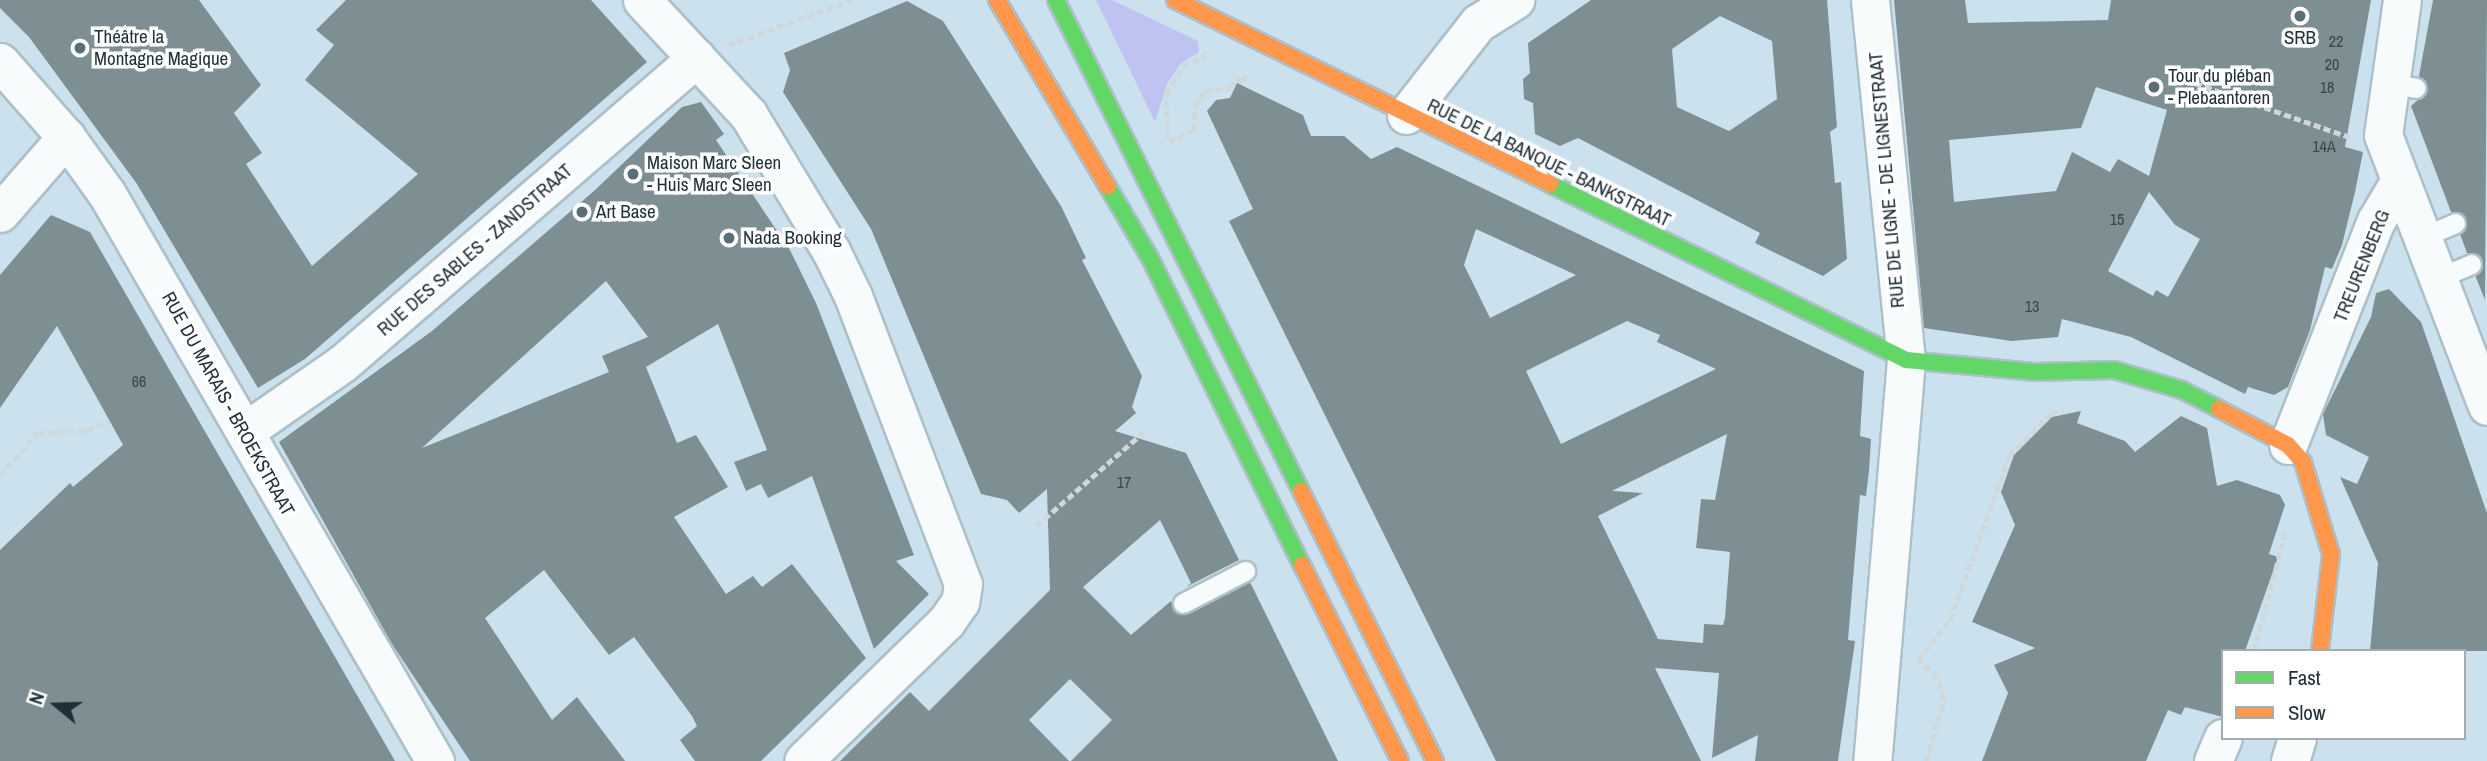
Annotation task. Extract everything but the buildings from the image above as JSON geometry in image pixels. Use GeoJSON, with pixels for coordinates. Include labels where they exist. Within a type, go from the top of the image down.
{"type":"FeatureCollection","features":[{"type":"Feature","properties":{"kind":"street"},"geometry":{"type":"LineString","coordinates":[[642,0],[710,52],[836,262],[963,584],[960,602],[946,622],[803,761]]}},
{"type":"Feature","properties":{"kind":"street"},"geometry":{"type":"LineString","coordinates":[[997,0],[1150,258],[1400,761]]}},
{"type":"Feature","properties":{"kind":"street"},"geometry":{"type":"LineString","coordinates":[[1007,0],[1020,0]]}},
{"type":"Feature","properties":{"kind":"street"},"geometry":{"type":"LineString","coordinates":[[1056,0],[1435,761]]}},
{"type":"Feature","properties":{"kind":"street","name":"RUE DE LA BANQUE - BANKSTRAAT"},"geometry":{"type":"LineString","coordinates":[[1175,0],[1906,360]]}},
{"type":"Feature","properties":{"kind":"street"},"geometry":{"type":"LineString","coordinates":[[1406,115],[1434,72],[1478,23],[1514,0]]}},
{"type":"Feature","properties":{"kind":"street","name":"RUE DE LIGNE - DE LIGNESTRAAT"},"geometry":{"type":"LineString","coordinates":[[1870,0],[1906,360],[1894,622],[1872,761]]}},
{"type":"Feature","properties":{"kind":"street"},"geometry":{"type":"LineString","coordinates":[[2402,0],[2402,85],[2383,135],[2399,183],[2487,406]]}},
{"type":"Feature","properties":{"kind":"street","name":"RUE DES SABLES - ZANDSTRAAT"},"geometry":{"type":"LineString","coordinates":[[245,431],[343,363],[710,52]]}},
{"type":"Feature","properties":{"kind":"street","name":"RUE DU MARAIS - BROEKSTRAAT"},"geometry":{"type":"LineString","coordinates":[[0,62],[66,137],[107,194],[245,431],[427,758]]}},
{"type":"Feature","properties":{"kind":"street"},"geometry":{"type":"LineString","coordinates":[[0,213],[66,137]]}},
{"type":"Feature","properties":{"kind":"street","name":"TREURENBERG"},"geometry":{"type":"LineString","coordinates":[[2288,444],[2376,221],[2399,183]]}},
{"type":"Feature","properties":{"kind":"street"},"geometry":{"type":"LineString","coordinates":[[1906,360],[2036,372],[2114,370],[2182,390],[2288,444],[2303,462],[2331,554],[2319,649]]}},
{"type":"Feature","properties":{"kind":"street"},"geometry":{"type":"LineString","coordinates":[[2213,761],[2222,740]]}},
{"type":"Feature","properties":{"kind":"street"},"geometry":{"type":"LineString","coordinates":[[2290,761],[2296,740]]}},
{"type":"Feature","properties":{"kind":"lane"},"geometry":{"type":"LineString","coordinates":[[2420,237],[2455,222]]}},
{"type":"Feature","properties":{"kind":"lane"},"geometry":{"type":"LineString","coordinates":[[2436,279],[2471,264]]}},
{"type":"Feature","properties":{"kind":"lane"},"geometry":{"type":"LineString","coordinates":[[1183,603],[1245,571]]}},
{"type":"Feature","properties":{"kind":"path"},"geometry":{"type":"LineString","coordinates":[[710,52],[852,0]]}},
{"type":"Feature","properties":{"kind":"path"},"geometry":{"type":"LineString","coordinates":[[1212,51],[1174,78],[1163,114],[1169,140],[1194,130],[1195,107],[1205,90],[1230,88],[1235,78],[1243,81]]}},
{"type":"Feature","properties":{"kind":"path"},"geometry":{"type":"LineString","coordinates":[[2195,83],[2346,136]]}},
{"type":"Feature","properties":{"kind":"path"},"geometry":{"type":"LineString","coordinates":[[1926,761],[1944,699],[1937,678],[1918,660],[1950,620],[2009,456],[2051,413],[2064,410]]}},
{"type":"Feature","properties":{"kind":"path"},"geometry":{"type":"LineString","coordinates":[[0,476],[37,433],[87,429],[109,421]]}},
{"type":"Feature","properties":{"kind":"path"},"geometry":{"type":"LineString","coordinates":[[1036,526],[1146,429]]}},
{"type":"Feature","properties":{"kind":"path"},"geometry":{"type":"LineString","coordinates":[[2255,649],[2287,524]]}},
{"type":"Feature","properties":{"kind":"shaded area"},"geometry":{"type":"Polygon","coordinates":[[[1096,0],[1112,0],[1198,41],[1199,52],[1180,64],[1167,84],[1155,122],[1096,0]]]}},
{"type":"Feature","properties":{"kind":"traffic: fast"},"geometry":{"type":"LineString","coordinates":[[1056,0],[1301,491]]}},
{"type":"Feature","properties":{"kind":"traffic: fast"},"geometry":{"type":"LineString","coordinates":[[1550,184],[1906,360],[2036,372],[2114,370],[2182,390],[2219,409]]}},
{"type":"Feature","properties":{"kind":"traffic: fast"},"geometry":{"type":"LineString","coordinates":[[1108,187],[1150,258],[1302,565]]}},
{"type":"Feature","properties":{"kind":"traffic: slow"},"geometry":{"type":"LineString","coordinates":[[997,0],[1108,187]]}},
{"type":"Feature","properties":{"kind":"traffic: slow"},"geometry":{"type":"LineString","coordinates":[[1175,0],[1550,184]]}},
{"type":"Feature","properties":{"kind":"traffic: slow"},"geometry":{"type":"LineString","coordinates":[[2219,409],[2288,445],[2303,462],[2331,554],[2320,649]]}},
{"type":"Feature","properties":{"kind":"traffic: slow"},"geometry":{"type":"LineString","coordinates":[[1301,491],[1435,761]]}},
{"type":"Feature","properties":{"kind":"traffic: slow"},"geometry":{"type":"LineString","coordinates":[[1302,565],[1400,761]]}},
{"type":"Feature","properties":{"kind":"place","name":"SRB"},"geometry":{"type":"Point","coordinates":[2300,16]}},
{"type":"Feature","properties":{"kind":"place","name":"Théâtre la Montagne Magique"},"geometry":{"type":"Point","coordinates":[80,48]}},
{"type":"Feature","properties":{"kind":"place","name":"Tour du pléban - Plebaantoren"},"geometry":{"type":"Point","coordinates":[2154,87]}},
{"type":"Feature","properties":{"kind":"place","name":"Maison Marc Sleen - Huis Marc Sleen"},"geometry":{"type":"Point","coordinates":[633,174]}},
{"type":"Feature","properties":{"kind":"place","name":"Art Base"},"geometry":{"type":"Point","coordinates":[582,212]}},
{"type":"Feature","properties":{"kind":"place","name":"Nada Booking"},"geometry":{"type":"Point","coordinates":[729,238]}}]}
